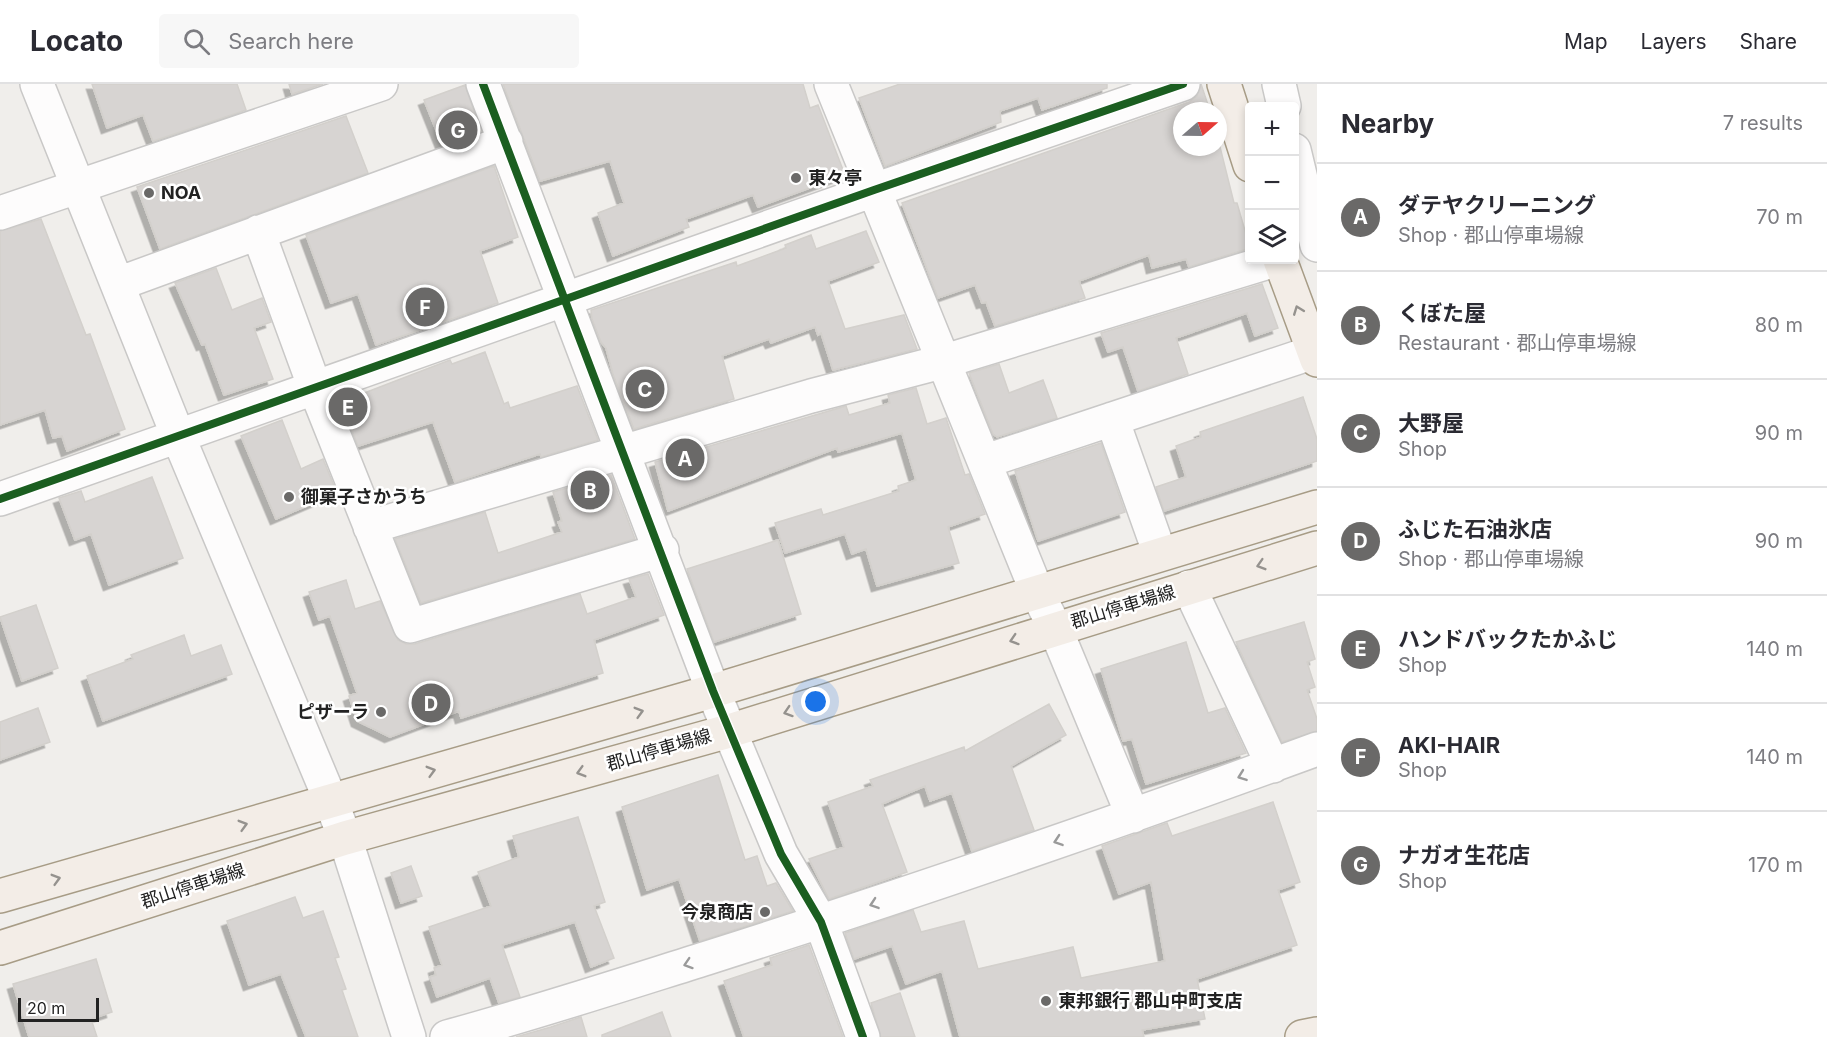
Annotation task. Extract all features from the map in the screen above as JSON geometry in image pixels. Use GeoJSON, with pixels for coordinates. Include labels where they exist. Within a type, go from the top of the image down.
{"type":"FeatureCollection","features":[{"type":"Feature","properties":{"kind":"main road"},"geometry":{"type":"LineString","coordinates":[[1224,84],[1247,156]]}},
{"type":"Feature","properties":{"kind":"main road"},"geometry":{"type":"LineString","coordinates":[[1282,264],[1316,356]]}},
{"type":"Feature","properties":{"kind":"main road"},"geometry":{"type":"LineString","coordinates":[[0,896],[713,691],[1317,507]]}},
{"type":"Feature","properties":{"kind":"main road","name":"郡山停車場線"},"geometry":{"type":"LineString","coordinates":[[0,948],[345,837],[729,731],[1317,548]]}},
{"type":"Feature","properties":{"kind":"main road"},"geometry":{"type":"LineString","coordinates":[[1302,1037],[1317,1034]]}},
{"type":"Feature","properties":{"kind":"street"},"geometry":{"type":"LineString","coordinates":[[37,84],[178,436],[345,837],[409,1037]]}},
{"type":"Feature","properties":{"kind":"street"},"geometry":{"type":"LineString","coordinates":[[0,213],[381,84]]}},
{"type":"Feature","properties":{"kind":"street"},"geometry":{"type":"LineString","coordinates":[[483,84],[662,550],[713,691],[781,854],[821,922],[863,1037]]}},
{"type":"Feature","properties":{"kind":"street"},"geometry":{"type":"LineString","coordinates":[[831,84],[986,461],[1037,592],[1055,628],[1133,816]]}},
{"type":"Feature","properties":{"kind":"street"},"geometry":{"type":"LineString","coordinates":[[0,499],[874,190],[1184,84]]}},
{"type":"Feature","properties":{"kind":"street"},"geometry":{"type":"LineString","coordinates":[[1279,84],[1283,102]]}},
{"type":"Feature","properties":{"kind":"street"},"geometry":{"type":"LineString","coordinates":[[118,284],[506,142]]}},
{"type":"Feature","properties":{"kind":"street"},"geometry":{"type":"LineString","coordinates":[[1295,156],[1317,246],[1299,252]]}},
{"type":"Feature","properties":{"kind":"street"},"geometry":{"type":"LineString","coordinates":[[258,232],[315,388],[410,626],[662,550]]}},
{"type":"Feature","properties":{"kind":"street"},"geometry":{"type":"LineString","coordinates":[[370,527],[811,396],[945,361],[1262,264]]}},
{"type":"Feature","properties":{"kind":"street"},"geometry":{"type":"LineString","coordinates":[[986,461],[1112,419],[1316,356]]}},
{"type":"Feature","properties":{"kind":"street"},"geometry":{"type":"LineString","coordinates":[[1112,419],[1160,554]]}},
{"type":"Feature","properties":{"kind":"street"},"geometry":{"type":"LineString","coordinates":[[1189,587],[1273,765]]}},
{"type":"Feature","properties":{"kind":"street"},"geometry":{"type":"LineString","coordinates":[[447,1037],[516,1018],[821,922],[1133,816],[1317,749]]}},
{"type":"Feature","properties":{"kind":"building"},"geometry":{"type":"Polygon","coordinates":[[[92,84],[237,84],[246,110],[153,141],[143,115],[107,128],[92,84]]]}},
{"type":"Feature","properties":{"kind":"building"},"geometry":{"type":"Polygon","coordinates":[[[289,84],[323,84],[292,94],[289,84]]]}},
{"type":"Feature","properties":{"kind":"building"},"geometry":{"type":"Polygon","coordinates":[[[503,84],[803,84],[810,108],[818,105],[845,175],[758,207],[753,195],[686,219],[689,227],[613,256],[598,213],[624,203],[610,161],[540,181],[503,84]]]}},
{"type":"Feature","properties":{"kind":"building"},"geometry":{"type":"Polygon","coordinates":[[[900,84],[1107,84],[1107,88],[1042,110],[1038,98],[1000,111],[1001,122],[885,166],[859,98],[900,84]]]}},
{"type":"Feature","properties":{"kind":"building"},"geometry":{"type":"Polygon","coordinates":[[[1201,84],[1207,102],[1189,102],[1197,96],[1201,84]]]}},
{"type":"Feature","properties":{"kind":"building"},"geometry":{"type":"Polygon","coordinates":[[[465,85],[481,131],[442,145],[424,100],[465,85]]]}},
{"type":"Feature","properties":{"kind":"building"},"geometry":{"type":"Polygon","coordinates":[[[1173,108],[1173,156],[1222,156],[1234,203],[1237,203],[1245,231],[1245,250],[1189,267],[1186,259],[1152,268],[1149,255],[1079,281],[1085,298],[995,326],[986,302],[982,303],[975,285],[938,298],[902,203],[1173,108]]]}},
{"type":"Feature","properties":{"kind":"building"},"geometry":{"type":"Polygon","coordinates":[[[346,116],[368,173],[160,249],[137,187],[346,116]]]}},
{"type":"Feature","properties":{"kind":"building"},"geometry":{"type":"Polygon","coordinates":[[[494,166],[518,237],[480,251],[498,303],[376,345],[358,294],[331,303],[306,235],[494,166]]]}},
{"type":"Feature","properties":{"kind":"building"},"geometry":{"type":"Polygon","coordinates":[[[41,219],[86,335],[90,334],[125,429],[67,451],[62,436],[53,438],[45,410],[0,425],[0,231],[41,219]]]}},
{"type":"Feature","properties":{"kind":"building"},"geometry":{"type":"Polygon","coordinates":[[[866,231],[879,262],[828,281],[845,329],[904,315],[917,349],[833,370],[821,333],[818,335],[815,327],[771,343],[769,339],[722,356],[734,399],[634,429],[613,374],[606,348],[601,342],[592,319],[591,310],[736,262],[737,266],[786,248],[785,245],[811,235],[816,249],[866,231]]]}},
{"type":"Feature","properties":{"kind":"building"},"geometry":{"type":"Polygon","coordinates":[[[216,268],[232,310],[262,298],[271,322],[254,328],[273,379],[224,395],[205,344],[202,345],[175,283],[216,268]]]}},
{"type":"Feature","properties":{"kind":"building"},"geometry":{"type":"Polygon","coordinates":[[[1262,284],[1278,328],[1255,336],[1247,313],[1176,338],[1188,374],[1138,391],[1123,347],[1108,352],[1101,333],[1262,284]]]}},
{"type":"Feature","properties":{"kind":"building"},"geometry":{"type":"Polygon","coordinates":[[[485,352],[504,404],[508,402],[510,408],[577,386],[598,440],[541,457],[540,454],[455,482],[433,422],[358,446],[341,402],[450,360],[452,364],[485,352]]]}},
{"type":"Feature","properties":{"kind":"building"},"geometry":{"type":"Polygon","coordinates":[[[999,364],[1009,393],[1043,380],[1057,418],[997,437],[993,434],[969,373],[999,364]]]}},
{"type":"Feature","properties":{"kind":"building"},"geometry":{"type":"Polygon","coordinates":[[[916,388],[927,424],[946,418],[965,475],[969,474],[985,514],[948,527],[959,563],[877,586],[866,549],[852,554],[845,534],[785,553],[775,523],[821,509],[823,515],[899,491],[898,486],[916,480],[902,433],[838,452],[837,448],[668,511],[655,462],[846,406],[849,415],[890,403],[888,395],[916,388]]]}},
{"type":"Feature","properties":{"kind":"building"},"geometry":{"type":"Polygon","coordinates":[[[1303,397],[1317,439],[1317,461],[1164,511],[1156,487],[1186,477],[1176,446],[1201,437],[1200,432],[1303,397]]]}},
{"type":"Feature","properties":{"kind":"building"},"geometry":{"type":"Polygon","coordinates":[[[282,420],[301,469],[323,459],[337,493],[276,519],[241,436],[282,420]]]}},
{"type":"Feature","properties":{"kind":"building"},"geometry":{"type":"Polygon","coordinates":[[[1101,443],[1125,512],[1038,541],[1015,471],[1101,443]]]}},
{"type":"Feature","properties":{"kind":"building"},"geometry":{"type":"Polygon","coordinates":[[[611,475],[635,539],[421,603],[395,539],[485,512],[498,553],[562,532],[558,522],[562,521],[553,492],[611,475]]]}},
{"type":"Feature","properties":{"kind":"building"},"geometry":{"type":"Polygon","coordinates":[[[152,477],[183,558],[109,585],[91,534],[75,540],[59,498],[81,491],[85,502],[152,477]]]}},
{"type":"Feature","properties":{"kind":"building"},"geometry":{"type":"Polygon","coordinates":[[[778,540],[801,614],[714,642],[687,569],[778,540]]]}},
{"type":"Feature","properties":{"kind":"building"},"geometry":{"type":"Polygon","coordinates":[[[648,574],[664,615],[594,640],[603,673],[461,718],[459,711],[390,737],[357,721],[349,696],[357,693],[330,616],[319,620],[309,592],[346,580],[355,609],[380,601],[398,640],[406,644],[415,644],[580,594],[587,614],[636,597],[629,579],[648,574]]]}},
{"type":"Feature","properties":{"kind":"building"},"geometry":{"type":"Polygon","coordinates":[[[36,605],[58,668],[22,681],[0,617],[36,605]]]}},
{"type":"Feature","properties":{"kind":"building"},"geometry":{"type":"Polygon","coordinates":[[[1304,622],[1315,659],[1307,662],[1315,687],[1307,690],[1317,719],[1317,731],[1282,742],[1236,642],[1304,622]]]}},
{"type":"Feature","properties":{"kind":"building"},"geometry":{"type":"Polygon","coordinates":[[[184,635],[191,656],[221,645],[232,674],[103,721],[87,676],[133,659],[131,655],[184,635]]]}},
{"type":"Feature","properties":{"kind":"building"},"geometry":{"type":"Polygon","coordinates":[[[1186,642],[1208,713],[1225,708],[1246,753],[1146,784],[1132,739],[1123,741],[1101,669],[1186,642]]]}},
{"type":"Feature","properties":{"kind":"building"},"geometry":{"type":"Polygon","coordinates":[[[1049,704],[1066,735],[1011,766],[1034,830],[972,851],[952,793],[930,801],[925,786],[882,804],[907,872],[829,899],[809,859],[844,847],[828,802],[873,786],[870,780],[964,747],[965,751],[1049,704]]]}},
{"type":"Feature","properties":{"kind":"building"},"geometry":{"type":"Polygon","coordinates":[[[38,708],[50,742],[0,760],[0,722],[38,708]]]}},
{"type":"Feature","properties":{"kind":"building"},"geometry":{"type":"Polygon","coordinates":[[[718,775],[745,860],[757,856],[767,886],[776,883],[793,911],[700,941],[679,879],[647,890],[622,807],[718,775]]]}},
{"type":"Feature","properties":{"kind":"building"},"geometry":{"type":"Polygon","coordinates":[[[1273,802],[1300,882],[1278,890],[1297,945],[1197,979],[1205,1019],[1142,1030],[1144,1037],[960,1037],[942,971],[906,984],[892,946],[854,959],[845,933],[913,910],[921,932],[964,921],[978,969],[1073,947],[1081,978],[1165,961],[1151,882],[1119,894],[1102,846],[1167,823],[1172,836],[1273,802]]]}},
{"type":"Feature","properties":{"kind":"building"},"geometry":{"type":"Polygon","coordinates":[[[578,817],[605,902],[594,906],[614,958],[591,967],[575,922],[502,945],[520,997],[499,1003],[490,978],[437,997],[430,977],[436,975],[434,968],[442,965],[429,927],[491,906],[478,872],[519,857],[513,836],[578,817]]]}},
{"type":"Feature","properties":{"kind":"building"},"geometry":{"type":"Polygon","coordinates":[[[411,866],[422,896],[401,903],[391,873],[411,866]]]}},
{"type":"Feature","properties":{"kind":"building"},"geometry":{"type":"Polygon","coordinates":[[[295,897],[303,918],[323,911],[339,957],[335,958],[346,989],[342,990],[358,1037],[306,1037],[281,974],[249,985],[227,921],[295,897]]]}},
{"type":"Feature","properties":{"kind":"building"},"geometry":{"type":"Polygon","coordinates":[[[809,945],[843,1037],[744,1037],[724,981],[772,965],[770,958],[809,945]]]}},
{"type":"Feature","properties":{"kind":"building"},"geometry":{"type":"Polygon","coordinates":[[[96,959],[112,1012],[91,1019],[97,1037],[29,1037],[13,984],[96,959]]]}},
{"type":"Feature","properties":{"kind":"building"},"geometry":{"type":"Polygon","coordinates":[[[900,993],[915,1037],[881,1037],[871,1003],[900,993]]]}},
{"type":"Feature","properties":{"kind":"building"},"geometry":{"type":"Polygon","coordinates":[[[662,1012],[671,1037],[602,1037],[602,1035],[662,1012]]]}},
{"type":"Feature","properties":{"kind":"building"},"geometry":{"type":"Polygon","coordinates":[[[581,1017],[587,1037],[516,1037],[551,1027],[581,1017]]]}},
{"type":"Feature","properties":{"kind":"cycle path"},"geometry":{"type":"LineString","coordinates":[[483,84],[713,691],[781,854],[821,922],[863,1037]]}},
{"type":"Feature","properties":{"kind":"cycle path"},"geometry":{"type":"LineString","coordinates":[[0,499],[874,190],[1183,84]]}},
{"type":"Feature","properties":{"kind":"place","name":"ナガオ生花店"},"geometry":{"type":"Point","coordinates":[458,130]}},
{"type":"Feature","properties":{"kind":"place","name":"東々亭"},"geometry":{"type":"Point","coordinates":[796,178]}},
{"type":"Feature","properties":{"kind":"place","name":"NOA"},"geometry":{"type":"Point","coordinates":[149,193]}},
{"type":"Feature","properties":{"kind":"place","name":"AKI-HAIR"},"geometry":{"type":"Point","coordinates":[425,307]}},
{"type":"Feature","properties":{"kind":"place","name":"大野屋"},"geometry":{"type":"Point","coordinates":[645,389]}},
{"type":"Feature","properties":{"kind":"place","name":"ハンドバックたかふじ"},"geometry":{"type":"Point","coordinates":[348,407]}},
{"type":"Feature","properties":{"kind":"place","name":"ダテヤクリーニング"},"geometry":{"type":"Point","coordinates":[685,458]}},
{"type":"Feature","properties":{"kind":"place","name":"くぼた屋"},"geometry":{"type":"Point","coordinates":[590,490]}},
{"type":"Feature","properties":{"kind":"place","name":"御菓子さかうち"},"geometry":{"type":"Point","coordinates":[289,497]}},
{"type":"Feature","properties":{"kind":"place","name":"ふじた石油氷店"},"geometry":{"type":"Point","coordinates":[431,703]}},
{"type":"Feature","properties":{"kind":"place","name":"ピザーラ"},"geometry":{"type":"Point","coordinates":[381,712]}},
{"type":"Feature","properties":{"kind":"place","name":"今泉商店"},"geometry":{"type":"Point","coordinates":[765,912]}},
{"type":"Feature","properties":{"kind":"place","name":"東邦銀行 郡山中町支店"},"geometry":{"type":"Point","coordinates":[1046,1001]}}]}
